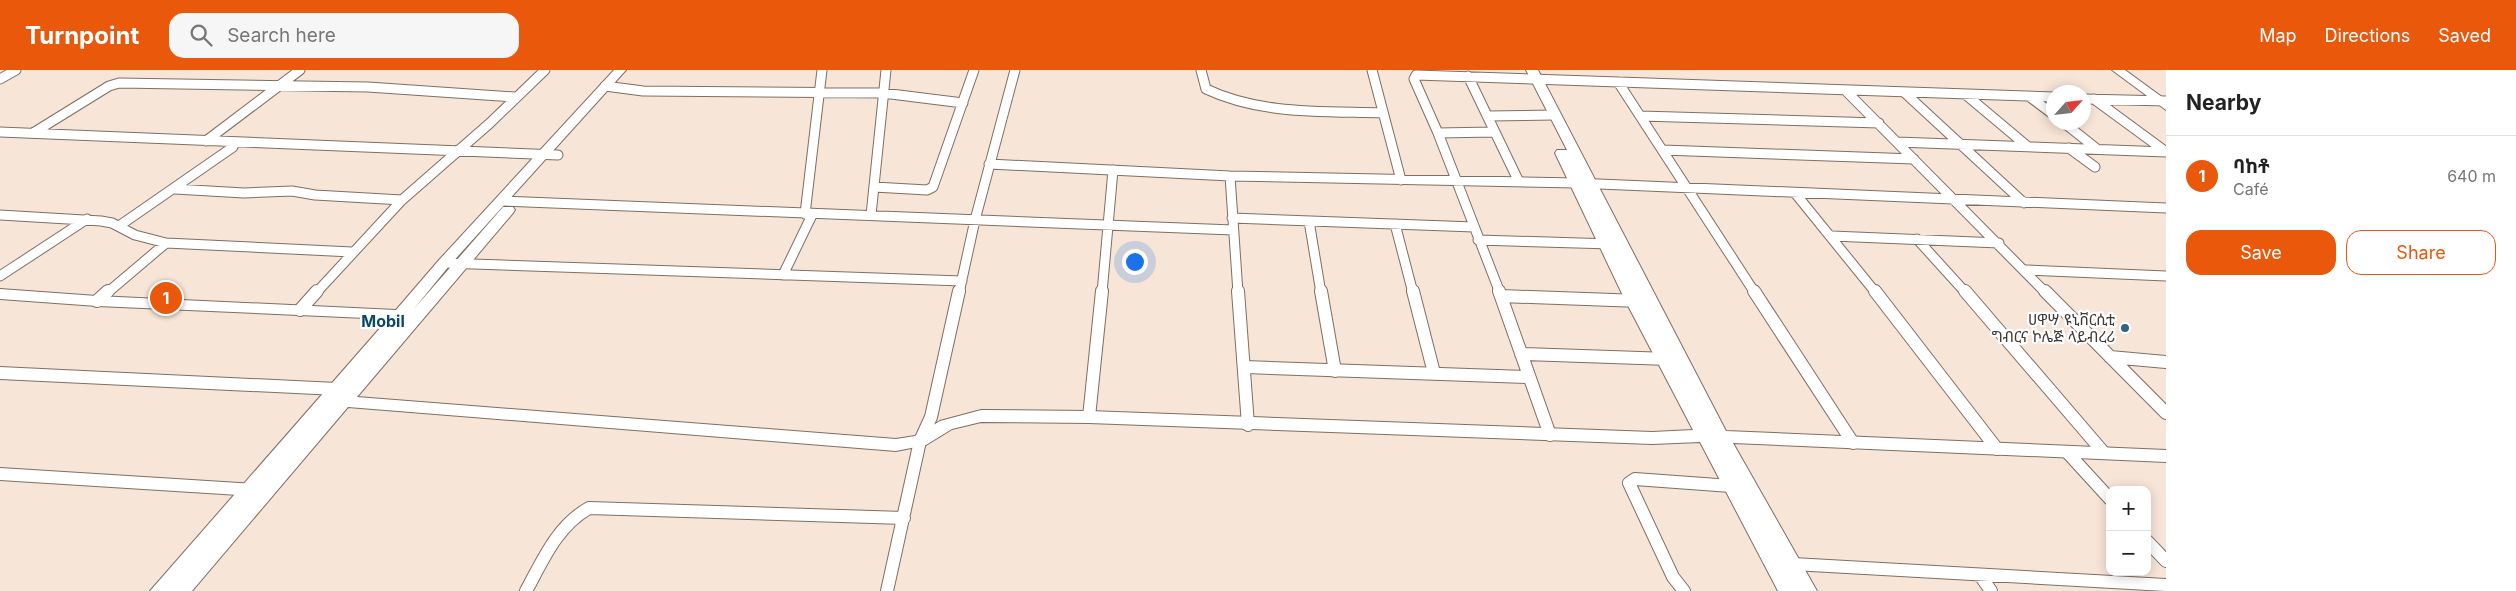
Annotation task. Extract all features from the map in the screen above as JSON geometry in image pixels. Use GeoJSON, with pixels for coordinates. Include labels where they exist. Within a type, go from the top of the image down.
{"type":"FeatureCollection","features":[{"type":"Feature","properties":{"kind":"street"},"geometry":{"type":"LineString","coordinates":[[0,79],[16,70]]}},
{"type":"Feature","properties":{"kind":"street"},"geometry":{"type":"LineString","coordinates":[[204,143],[300,70]]}},
{"type":"Feature","properties":{"kind":"street"},"geometry":{"type":"LineString","coordinates":[[300,310],[402,200],[456,153],[545,70]]}},
{"type":"Feature","properties":{"kind":"street"},"geometry":{"type":"LineString","coordinates":[[611,86],[620,70]]}},
{"type":"Feature","properties":{"kind":"street"},"geometry":{"type":"LineString","coordinates":[[180,591],[259,490],[337,397],[400,314],[444,263],[508,201],[611,86],[632,70]]}},
{"type":"Feature","properties":{"kind":"street"},"geometry":{"type":"LineString","coordinates":[[783,275],[808,214],[822,70]]}},
{"type":"Feature","properties":{"kind":"street"},"geometry":{"type":"LineString","coordinates":[[871,215],[886,70]]}},
{"type":"Feature","properties":{"kind":"street"},"geometry":{"type":"LineString","coordinates":[[874,187],[927,190],[933,188],[974,70]]}},
{"type":"Feature","properties":{"kind":"street"},"geometry":{"type":"LineString","coordinates":[[887,591],[920,441],[931,417],[975,220],[1015,70]]}},
{"type":"Feature","properties":{"kind":"street"},"geometry":{"type":"LineString","coordinates":[[1201,70],[1206,89],[1214,94],[1251,104],[1275,108],[1383,113]]}},
{"type":"Feature","properties":{"kind":"street"},"geometry":{"type":"LineString","coordinates":[[1372,70],[1401,180]]}},
{"type":"Feature","properties":{"kind":"street"},"geometry":{"type":"LineString","coordinates":[[2118,70],[2164,102]]}},
{"type":"Feature","properties":{"kind":"street"},"geometry":{"type":"LineString","coordinates":[[1550,435],[1501,296],[1415,77],[1422,74],[1468,76],[1529,74],[1618,82],[2046,98]]}},
{"type":"Feature","properties":{"kind":"street"},"geometry":{"type":"LineString","coordinates":[[1529,74],[1641,301],[1712,436],[1793,564],[1807,591]]}},
{"type":"Feature","properties":{"kind":"street"},"geometry":{"type":"LineString","coordinates":[[1468,76],[1519,182]]}},
{"type":"Feature","properties":{"kind":"street"},"geometry":{"type":"LineString","coordinates":[[1618,82],[1853,443]]}},
{"type":"Feature","properties":{"kind":"street"},"geometry":{"type":"LineString","coordinates":[[24,138],[113,84],[368,88],[515,97]]}},
{"type":"Feature","properties":{"kind":"street"},"geometry":{"type":"LineString","coordinates":[[611,86],[643,90],[883,93],[963,103]]}},
{"type":"Feature","properties":{"kind":"street"},"geometry":{"type":"LineString","coordinates":[[1846,91],[2166,413]]}},
{"type":"Feature","properties":{"kind":"street"},"geometry":{"type":"LineString","coordinates":[[1905,93],[2024,203]]}},
{"type":"Feature","properties":{"kind":"street"},"geometry":{"type":"LineString","coordinates":[[1965,94],[2027,146]]}},
{"type":"Feature","properties":{"kind":"street"},"geometry":{"type":"LineString","coordinates":[[2030,97],[2046,109]]}},
{"type":"Feature","properties":{"kind":"street"},"geometry":{"type":"LineString","coordinates":[[2094,99],[2164,102]]}},
{"type":"Feature","properties":{"kind":"street"},"geometry":{"type":"LineString","coordinates":[[2094,99],[2166,152]]}},
{"type":"Feature","properties":{"kind":"street"},"geometry":{"type":"LineString","coordinates":[[1487,116],[1548,115]]}},
{"type":"Feature","properties":{"kind":"street"},"geometry":{"type":"LineString","coordinates":[[1640,116],[1879,123]]}},
{"type":"Feature","properties":{"kind":"street"},"geometry":{"type":"LineString","coordinates":[[2073,130],[2097,149]]}},
{"type":"Feature","properties":{"kind":"street"},"geometry":{"type":"LineString","coordinates":[[0,132],[204,143],[233,147],[456,153]]}},
{"type":"Feature","properties":{"kind":"street"},"geometry":{"type":"LineString","coordinates":[[1438,133],[1494,132]]}},
{"type":"Feature","properties":{"kind":"street"},"geometry":{"type":"LineString","coordinates":[[0,137],[549,157]]}},
{"type":"Feature","properties":{"kind":"street"},"geometry":{"type":"LineString","coordinates":[[1897,142],[2166,152]]}},
{"type":"Feature","properties":{"kind":"street"},"geometry":{"type":"LineString","coordinates":[[119,226],[233,147]]}},
{"type":"Feature","properties":{"kind":"street"},"geometry":{"type":"LineString","coordinates":[[2069,148],[2095,168]]}},
{"type":"Feature","properties":{"kind":"street"},"geometry":{"type":"LineString","coordinates":[[1663,150],[1914,159]]}},
{"type":"Feature","properties":{"kind":"street"},"geometry":{"type":"LineString","coordinates":[[989,164],[1230,176],[1583,183],[1687,189],[2166,208]]}},
{"type":"Feature","properties":{"kind":"street"},"geometry":{"type":"LineString","coordinates":[[1089,417],[1109,227],[1113,170]]}},
{"type":"Feature","properties":{"kind":"street"},"geometry":{"type":"LineString","coordinates":[[1230,176],[1248,425]]}},
{"type":"Feature","properties":{"kind":"street"},"geometry":{"type":"LineString","coordinates":[[176,188],[244,193],[292,191],[314,195],[402,200]]}},
{"type":"Feature","properties":{"kind":"street"},"geometry":{"type":"LineString","coordinates":[[1795,193],[1832,236],[1997,449]]}},
{"type":"Feature","properties":{"kind":"street"},"geometry":{"type":"LineString","coordinates":[[508,201],[871,215],[1109,227],[1233,230]]}},
{"type":"Feature","properties":{"kind":"street"},"geometry":{"type":"LineString","coordinates":[[337,397],[417,315],[461,263],[508,201]]}},
{"type":"Feature","properties":{"kind":"street"},"geometry":{"type":"LineString","coordinates":[[0,216],[87,219],[119,226],[135,235],[166,243],[352,252]]}},
{"type":"Feature","properties":{"kind":"street"},"geometry":{"type":"LineString","coordinates":[[1232,218],[1474,227]]}},
{"type":"Feature","properties":{"kind":"street"},"geometry":{"type":"LineString","coordinates":[[0,276],[87,219]]}},
{"type":"Feature","properties":{"kind":"street"},"geometry":{"type":"LineString","coordinates":[[1309,221],[1335,371]]}},
{"type":"Feature","properties":{"kind":"street"},"geometry":{"type":"LineString","coordinates":[[1395,224],[1434,373]]}},
{"type":"Feature","properties":{"kind":"street"},"geometry":{"type":"LineString","coordinates":[[1832,236],[1917,238],[1999,243]]}},
{"type":"Feature","properties":{"kind":"street"},"geometry":{"type":"LineString","coordinates":[[1917,238],[1999,329],[2104,453]]}},
{"type":"Feature","properties":{"kind":"street"},"geometry":{"type":"LineString","coordinates":[[1478,240],[1613,244]]}},
{"type":"Feature","properties":{"kind":"street"},"geometry":{"type":"LineString","coordinates":[[97,301],[166,243]]}},
{"type":"Feature","properties":{"kind":"street"},"geometry":{"type":"LineString","coordinates":[[444,263],[962,281]]}},
{"type":"Feature","properties":{"kind":"street"},"geometry":{"type":"LineString","coordinates":[[2026,270],[2166,276]]}},
{"type":"Feature","properties":{"kind":"street"},"geometry":{"type":"LineString","coordinates":[[0,294],[97,301],[417,315]]}},
{"type":"Feature","properties":{"kind":"street"},"geometry":{"type":"LineString","coordinates":[[1501,296],[1641,301]]}},
{"type":"Feature","properties":{"kind":"street"},"geometry":{"type":"LineString","coordinates":[[1521,354],[1673,359]]}},
{"type":"Feature","properties":{"kind":"street"},"geometry":{"type":"LineString","coordinates":[[2110,357],[2166,362]]}},
{"type":"Feature","properties":{"kind":"street"},"geometry":{"type":"LineString","coordinates":[[1245,367],[1528,377]]}},
{"type":"Feature","properties":{"kind":"street"},"geometry":{"type":"LineString","coordinates":[[0,373],[337,397],[896,445],[920,441],[946,425],[980,416],[1089,417],[1248,425],[1652,438],[1712,436],[2166,456]]}},
{"type":"Feature","properties":{"kind":"street"},"geometry":{"type":"LineString","coordinates":[[1712,436],[1731,486],[1788,591]]}},
{"type":"Feature","properties":{"kind":"street"},"geometry":{"type":"LineString","coordinates":[[2067,452],[2106,495]]}},
{"type":"Feature","properties":{"kind":"street"},"geometry":{"type":"LineString","coordinates":[[0,474],[259,490]]}},
{"type":"Feature","properties":{"kind":"street"},"geometry":{"type":"LineString","coordinates":[[1684,591],[1673,577],[1629,483],[1635,479],[1731,486]]}},
{"type":"Feature","properties":{"kind":"street"},"geometry":{"type":"LineString","coordinates":[[160,591],[259,490]]}},
{"type":"Feature","properties":{"kind":"street"},"geometry":{"type":"LineString","coordinates":[[526,591],[563,526],[575,514],[589,508],[763,512],[904,518]]}},
{"type":"Feature","properties":{"kind":"street"},"geometry":{"type":"LineString","coordinates":[[2151,545],[2166,561]]}},
{"type":"Feature","properties":{"kind":"street"},"geometry":{"type":"LineString","coordinates":[[1793,564],[1980,575],[2129,587],[2166,585]]}},
{"type":"Feature","properties":{"kind":"street"},"geometry":{"type":"LineString","coordinates":[[1980,575],[1991,591]]}},
{"type":"Feature","properties":{"kind":"place","name":"ባከቶ"},"geometry":{"type":"Point","coordinates":[166,298]}},
{"type":"Feature","properties":{"kind":"place","name":"ሀዋሣ ዩኒቨርሲቲ ግብርና ኮሌጅ ላይብረሪ"},"geometry":{"type":"Point","coordinates":[2125,328]}},
{"type":"Feature","properties":{"kind":"district","name":"Mobil"},"geometry":{"type":"Point","coordinates":[383,321]}}]}
